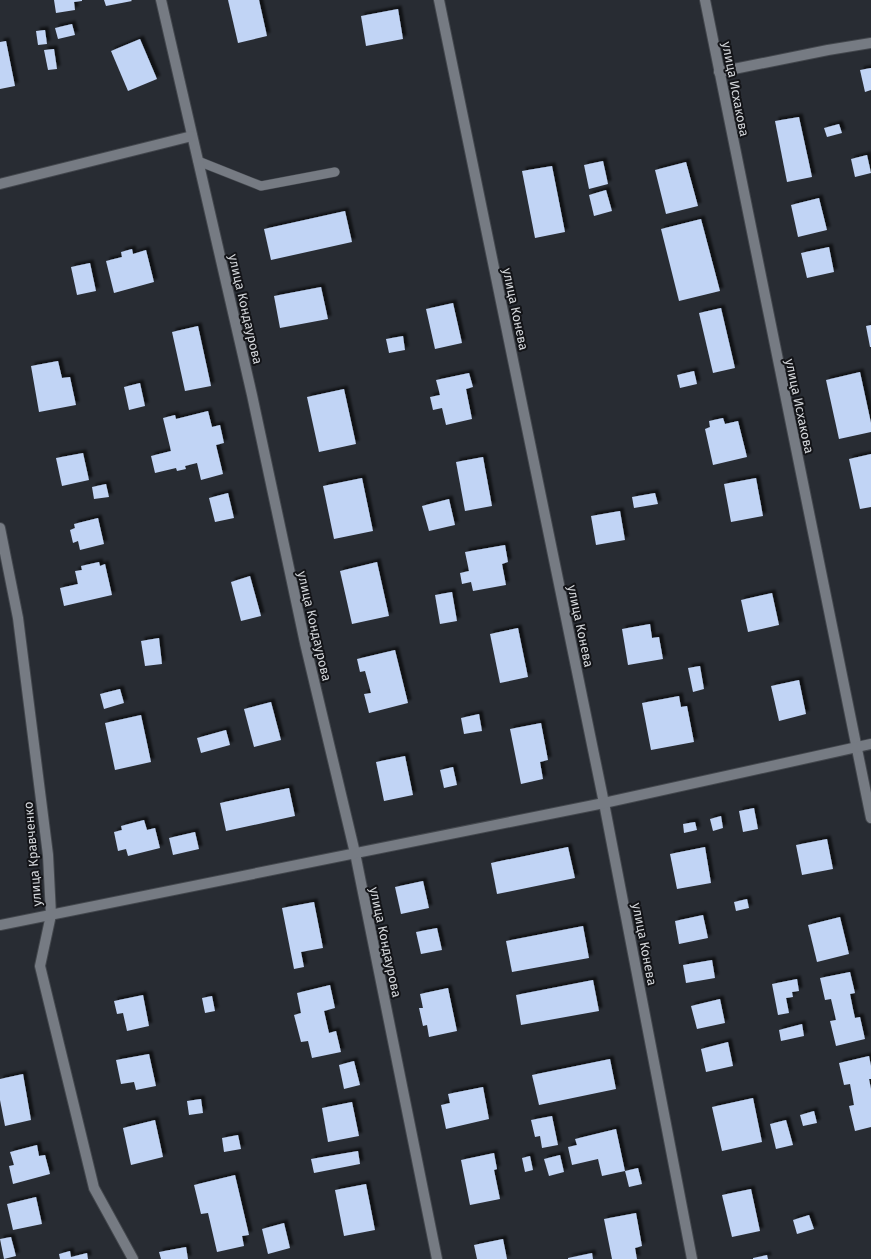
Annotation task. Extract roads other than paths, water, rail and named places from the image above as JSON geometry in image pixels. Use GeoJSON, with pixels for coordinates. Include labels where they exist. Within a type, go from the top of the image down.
{"type":"FeatureCollection","features":[{"type":"Feature","properties":{"kind":"street","name":"улица Кондаурова"},"geometry":{"type":"LineString","coordinates":[[161,0],[252,395],[305,643],[355,853],[437,1259]]}},
{"type":"Feature","properties":{"kind":"street","name":"улица Конева"},"geometry":{"type":"LineString","coordinates":[[439,0],[604,803],[692,1259]]}},
{"type":"Feature","properties":{"kind":"street","name":"улица Исхакова"},"geometry":{"type":"LineString","coordinates":[[705,0],[871,818]]}},
{"type":"Feature","properties":{"kind":"street"},"geometry":{"type":"LineString","coordinates":[[719,72],[871,43]]}},
{"type":"Feature","properties":{"kind":"street"},"geometry":{"type":"LineString","coordinates":[[0,184],[192,136]]}},
{"type":"Feature","properties":{"kind":"street","name":"улица Кравченко"},"geometry":{"type":"LineString","coordinates":[[0,528],[18,618],[48,855],[50,915],[40,966],[94,1188],[133,1259]]}},
{"type":"Feature","properties":{"kind":"street"},"geometry":{"type":"LineString","coordinates":[[0,925],[604,803],[871,744]]}},
{"type":"Feature","properties":{"kind":"lane"},"geometry":{"type":"LineString","coordinates":[[198,161],[261,186],[335,172]]}}]}
